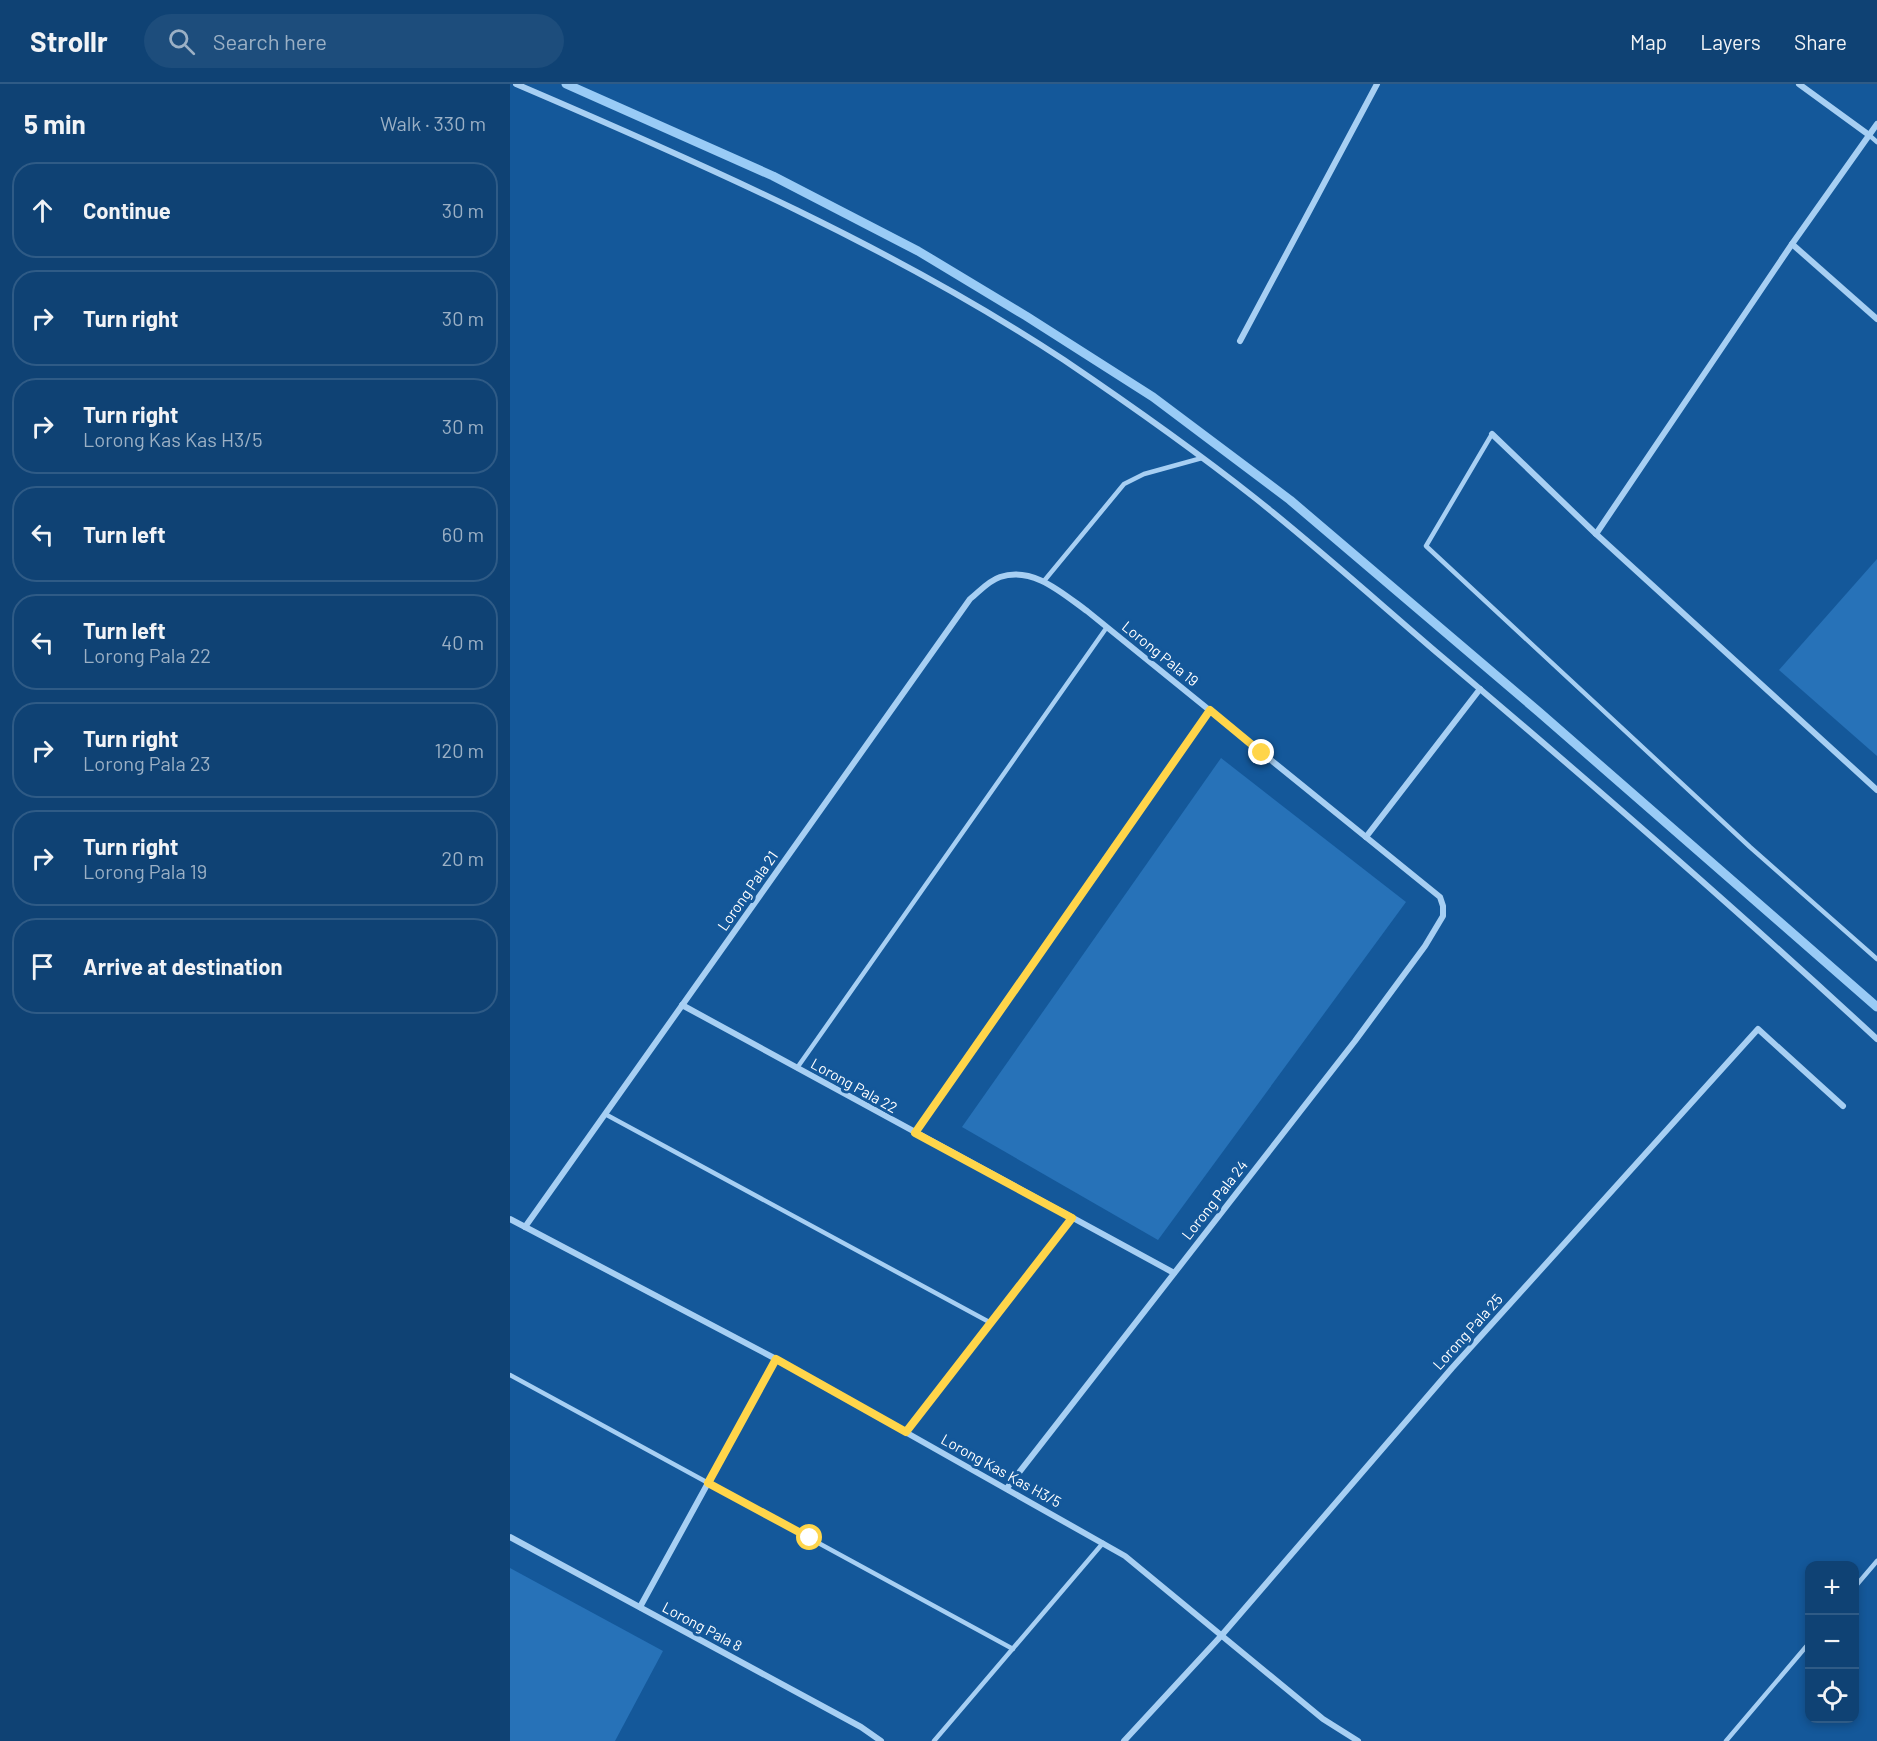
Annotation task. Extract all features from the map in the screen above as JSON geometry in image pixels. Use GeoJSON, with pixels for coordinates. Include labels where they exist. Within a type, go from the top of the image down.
{"type":"FeatureCollection","features":[{"type":"Feature","properties":{"kind":"street"},"geometry":{"type":"LineString","coordinates":[[516,84],[719,174],[861,243],[979,308],[1061,358],[1170,432],[1256,499],[1655,838],[1877,1039]]}},
{"type":"Feature","properties":{"kind":"street"},"geometry":{"type":"LineString","coordinates":[[1240,341],[1377,84]]}},
{"type":"Feature","properties":{"kind":"street"},"geometry":{"type":"LineString","coordinates":[[1799,84],[1869,135]]}},
{"type":"Feature","properties":{"kind":"street"},"geometry":{"type":"LineString","coordinates":[[1596,534],[1792,244],[1877,124]]}},
{"type":"Feature","properties":{"kind":"street"},"geometry":{"type":"LineString","coordinates":[[1792,244],[1877,319]]}},
{"type":"Feature","properties":{"kind":"street"},"geometry":{"type":"LineString","coordinates":[[1492,434],[1596,534],[1877,790]]}},
{"type":"Feature","properties":{"kind":"street","name":"Lorong Pala 19"},"geometry":{"type":"LineString","coordinates":[[999,577],[1022,574],[1044,581],[1107,627],[1440,897],[1443,916],[1439,924]]}},
{"type":"Feature","properties":{"kind":"street","name":"Lorong Pala 21"},"geometry":{"type":"LineString","coordinates":[[525,1227],[970,599],[999,577]]}},
{"type":"Feature","properties":{"kind":"street"},"geometry":{"type":"LineString","coordinates":[[1366,837],[1480,689]]}},
{"type":"Feature","properties":{"kind":"street"},"geometry":{"type":"LineString","coordinates":[[915,1133],[1210,710]]}},
{"type":"Feature","properties":{"kind":"street","name":"Lorong Pala 24"},"geometry":{"type":"LineString","coordinates":[[1007,1488],[1355,1041],[1439,924]]}},
{"type":"Feature","properties":{"kind":"street","name":"Lorong Pala 22"},"geometry":{"type":"LineString","coordinates":[[682,1005],[1174,1273]]}},
{"type":"Feature","properties":{"kind":"street","name":"Lorong Pala 25"},"geometry":{"type":"LineString","coordinates":[[1124,1741],[1221,1636],[1452,1368],[1758,1029],[1843,1106]]}},
{"type":"Feature","properties":{"kind":"street","name":"Lorong Kas Kas H3/5"},"geometry":{"type":"LineString","coordinates":[[510,1219],[776,1359],[1125,1556],[1323,1719],[1358,1741]]}},
{"type":"Feature","properties":{"kind":"street"},"geometry":{"type":"LineString","coordinates":[[640,1607],[776,1359]]}},
{"type":"Feature","properties":{"kind":"street","name":"Lorong Pala 8"},"geometry":{"type":"LineString","coordinates":[[510,1537],[861,1727],[881,1741]]}},
{"type":"Feature","properties":{"kind":"lane"},"geometry":{"type":"LineString","coordinates":[[1869,135],[1877,142]]}},
{"type":"Feature","properties":{"kind":"lane"},"geometry":{"type":"LineString","coordinates":[[1492,434],[1426,546],[1732,831],[1877,959]]}},
{"type":"Feature","properties":{"kind":"lane"},"geometry":{"type":"LineString","coordinates":[[1044,581],[1124,484],[1144,474],[1202,458]]}},
{"type":"Feature","properties":{"kind":"lane"},"geometry":{"type":"LineString","coordinates":[[797,1068],[1107,627]]}},
{"type":"Feature","properties":{"kind":"lane"},"geometry":{"type":"LineString","coordinates":[[605,1114],[991,1323]]}},
{"type":"Feature","properties":{"kind":"lane"},"geometry":{"type":"LineString","coordinates":[[906,1432],[1072,1218]]}},
{"type":"Feature","properties":{"kind":"lane"},"geometry":{"type":"LineString","coordinates":[[510,1375],[1013,1649]]}},
{"type":"Feature","properties":{"kind":"lane"},"geometry":{"type":"LineString","coordinates":[[934,1741],[1103,1543]]}},
{"type":"Feature","properties":{"kind":"lane"},"geometry":{"type":"LineString","coordinates":[[1859,1582],[1877,1561]]}},
{"type":"Feature","properties":{"kind":"lane"},"geometry":{"type":"LineString","coordinates":[[1726,1741],[1805,1647]]}},
{"type":"Feature","properties":{"kind":"shaded area"},"geometry":{"type":"Polygon","coordinates":[[[1877,559],[1877,756],[1779,670],[1877,559]]]}},
{"type":"Feature","properties":{"kind":"shaded area"},"geometry":{"type":"Polygon","coordinates":[[[1221,758],[1406,902],[1158,1240],[962,1127],[1221,758]]]}},
{"type":"Feature","properties":{"kind":"shaded area"},"geometry":{"type":"Polygon","coordinates":[[[510,1568],[663,1651],[615,1741],[510,1741],[510,1568]]]}},
{"type":"Feature","properties":{"kind":"waterway"},"geometry":{"type":"LineString","coordinates":[[566,84],[773,176],[918,251],[1153,397],[1290,500],[1539,712],[1877,1007]]}},
{"type":"Feature","properties":{"kind":"route"},"geometry":{"type":"LineString","coordinates":[[810,1538],[708,1483],[776,1359],[906,1432],[1072,1218],[915,1133],[1210,710],[1262,753]]}}]}
